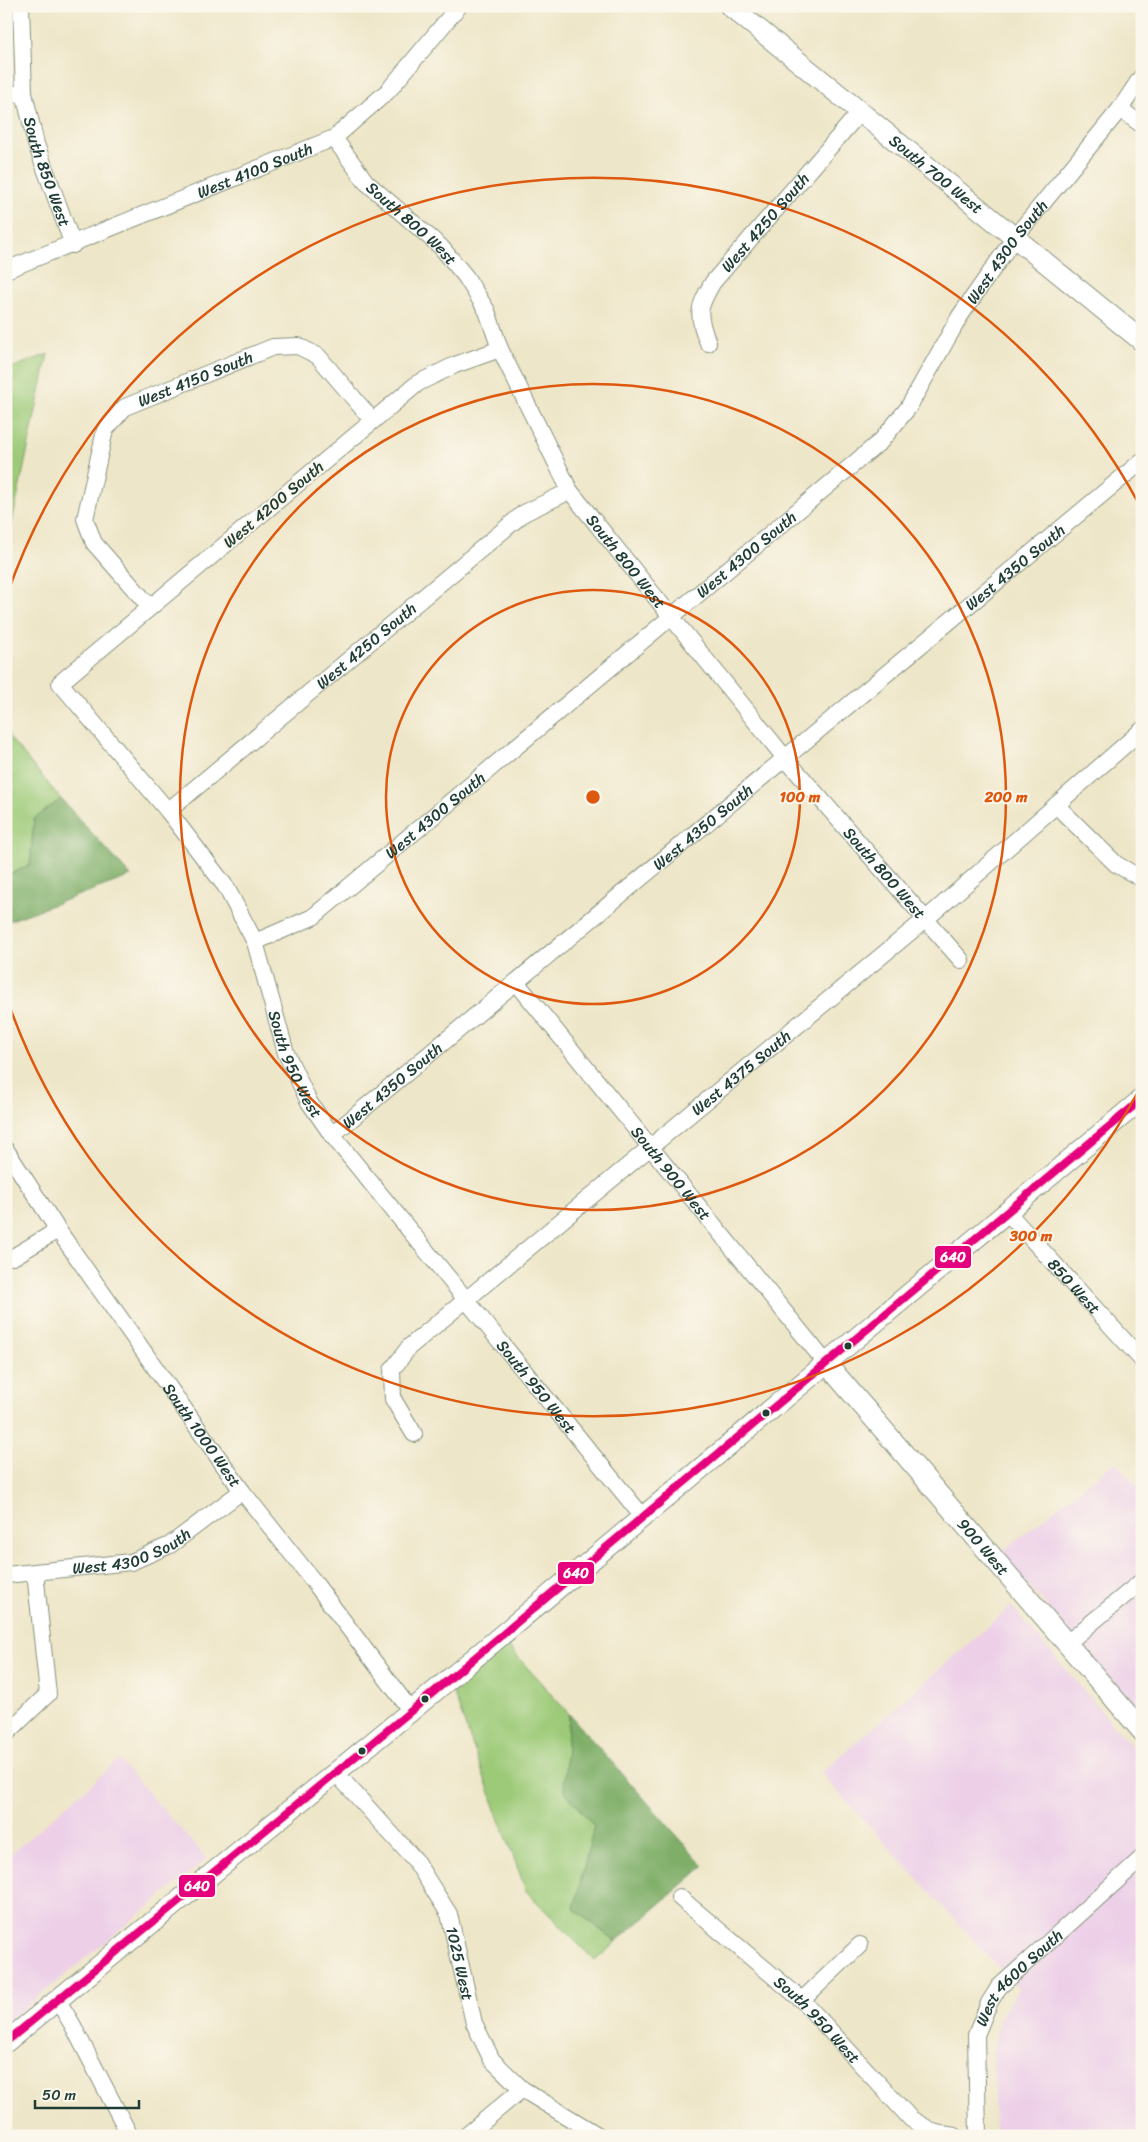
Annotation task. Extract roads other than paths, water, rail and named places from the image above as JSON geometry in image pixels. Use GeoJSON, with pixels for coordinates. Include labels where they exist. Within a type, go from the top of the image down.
{"type":"FeatureCollection","features":[{"type":"Feature","properties":{"kind":"street","name":"South 850 West"},"geometry":{"type":"LineString","coordinates":[[21,6],[24,93],[36,144],[73,245]]}},
{"type":"Feature","properties":{"kind":"street","name":"West 4100 South"},"geometry":{"type":"LineString","coordinates":[[6,270],[73,245],[334,138],[388,91],[458,6]]}},
{"type":"Feature","properties":{"kind":"street","name":"South 700 West"},"geometry":{"type":"LineString","coordinates":[[730,6],[1142,341]]}},
{"type":"Feature","properties":{"kind":"street","name":"West 4300 South"},"geometry":{"type":"LineString","coordinates":[[255,942],[313,917],[881,441],[908,408],[960,316],[1015,238],[1120,108],[1142,76]]}},
{"type":"Feature","properties":{"kind":"street"},"geometry":{"type":"LineString","coordinates":[[6,95],[24,93]]}},
{"type":"Feature","properties":{"kind":"street"},"geometry":{"type":"LineString","coordinates":[[1120,108],[1142,124]]}},
{"type":"Feature","properties":{"kind":"street","name":"West 4250 South"},"geometry":{"type":"LineString","coordinates":[[708,343],[699,320],[701,302],[713,282],[860,112]]}},
{"type":"Feature","properties":{"kind":"street","name":"South 800 West"},"geometry":{"type":"LineString","coordinates":[[334,138],[366,182],[441,247],[466,278],[487,311],[500,349],[570,491],[785,758],[962,960]]}},
{"type":"Feature","properties":{"kind":"street","name":"West 4150 South"},"geometry":{"type":"LineString","coordinates":[[150,607],[94,543],[85,519],[105,430],[125,407],[273,347],[298,346],[318,356],[373,421]]}},
{"type":"Feature","properties":{"kind":"street","name":"West 4200 South"},"geometry":{"type":"LineString","coordinates":[[60,683],[418,383],[455,365],[500,349]]}},
{"type":"Feature","properties":{"kind":"street","name":"West 4350 South"},"geometry":{"type":"LineString","coordinates":[[332,1135],[1142,460]]}},
{"type":"Feature","properties":{"kind":"street","name":"West 4250 South"},"geometry":{"type":"LineString","coordinates":[[168,811],[524,513],[570,491]]}},
{"type":"Feature","properties":{"kind":"street","name":"South 950 West"},"geometry":{"type":"LineString","coordinates":[[60,683],[168,811],[226,887],[255,942],[286,1053],[309,1102],[332,1135],[643,1517]]}},
{"type":"Feature","properties":{"kind":"street","name":"West 4375 South"},"geometry":{"type":"LineString","coordinates":[[414,1434],[394,1398],[392,1370],[409,1347],[926,919],[1142,730]]}},
{"type":"Feature","properties":{"kind":"street"},"geometry":{"type":"LineString","coordinates":[[1056,805],[1116,864],[1142,879]]}},
{"type":"Feature","properties":{"kind":"street","name":"South 900 West"},"geometry":{"type":"LineString","coordinates":[[516,982],[826,1363]]}},
{"type":"Feature","properties":{"kind":"street"},"geometry":{"type":"LineString","coordinates":[[6,2042],[411,1711],[1142,1099]]}},
{"type":"Feature","properties":{"kind":"street","name":"South 1000 West"},"geometry":{"type":"LineString","coordinates":[[6,1150],[58,1230],[242,1491],[311,1578],[411,1711]]}},
{"type":"Feature","properties":{"kind":"street","name":"850 West"},"geometry":{"type":"LineString","coordinates":[[1007,1212],[1142,1360]]}},
{"type":"Feature","properties":{"kind":"street"},"geometry":{"type":"LineString","coordinates":[[13,1257],[58,1230]]}},
{"type":"Feature","properties":{"kind":"street","name":"900 West"},"geometry":{"type":"LineString","coordinates":[[826,1363],[1142,1732]]}},
{"type":"Feature","properties":{"kind":"street","name":"West 4300 South"},"geometry":{"type":"LineString","coordinates":[[6,1575],[131,1562],[170,1545],[242,1491]]}},
{"type":"Feature","properties":{"kind":"street"},"geometry":{"type":"LineString","coordinates":[[6,1734],[48,1694],[35,1572]]}},
{"type":"Feature","properties":{"kind":"street"},"geometry":{"type":"LineString","coordinates":[[1066,1644],[1142,1581]]}},
{"type":"Feature","properties":{"kind":"street","name":"1025 West"},"geometry":{"type":"LineString","coordinates":[[336,1773],[415,1860],[449,1914],[474,2024],[492,2060],[522,2089],[599,2136]]}},
{"type":"Feature","properties":{"kind":"street","name":"West 4600 South"},"geometry":{"type":"LineString","coordinates":[[978,2136],[976,2034],[989,2003],[999,1987],[1142,1858]]}},
{"type":"Feature","properties":{"kind":"street","name":"South 950 West"},"geometry":{"type":"LineString","coordinates":[[679,1897],[802,2000],[912,2119],[935,2133],[955,2136]]}},
{"type":"Feature","properties":{"kind":"street"},"geometry":{"type":"LineString","coordinates":[[802,2000],[860,1945]]}},
{"type":"Feature","properties":{"kind":"street"},"geometry":{"type":"LineString","coordinates":[[58,2001],[72,2024],[130,2136]]}},
{"type":"Feature","properties":{"kind":"street"},"geometry":{"type":"LineString","coordinates":[[466,2136],[522,2089]]}}]}
